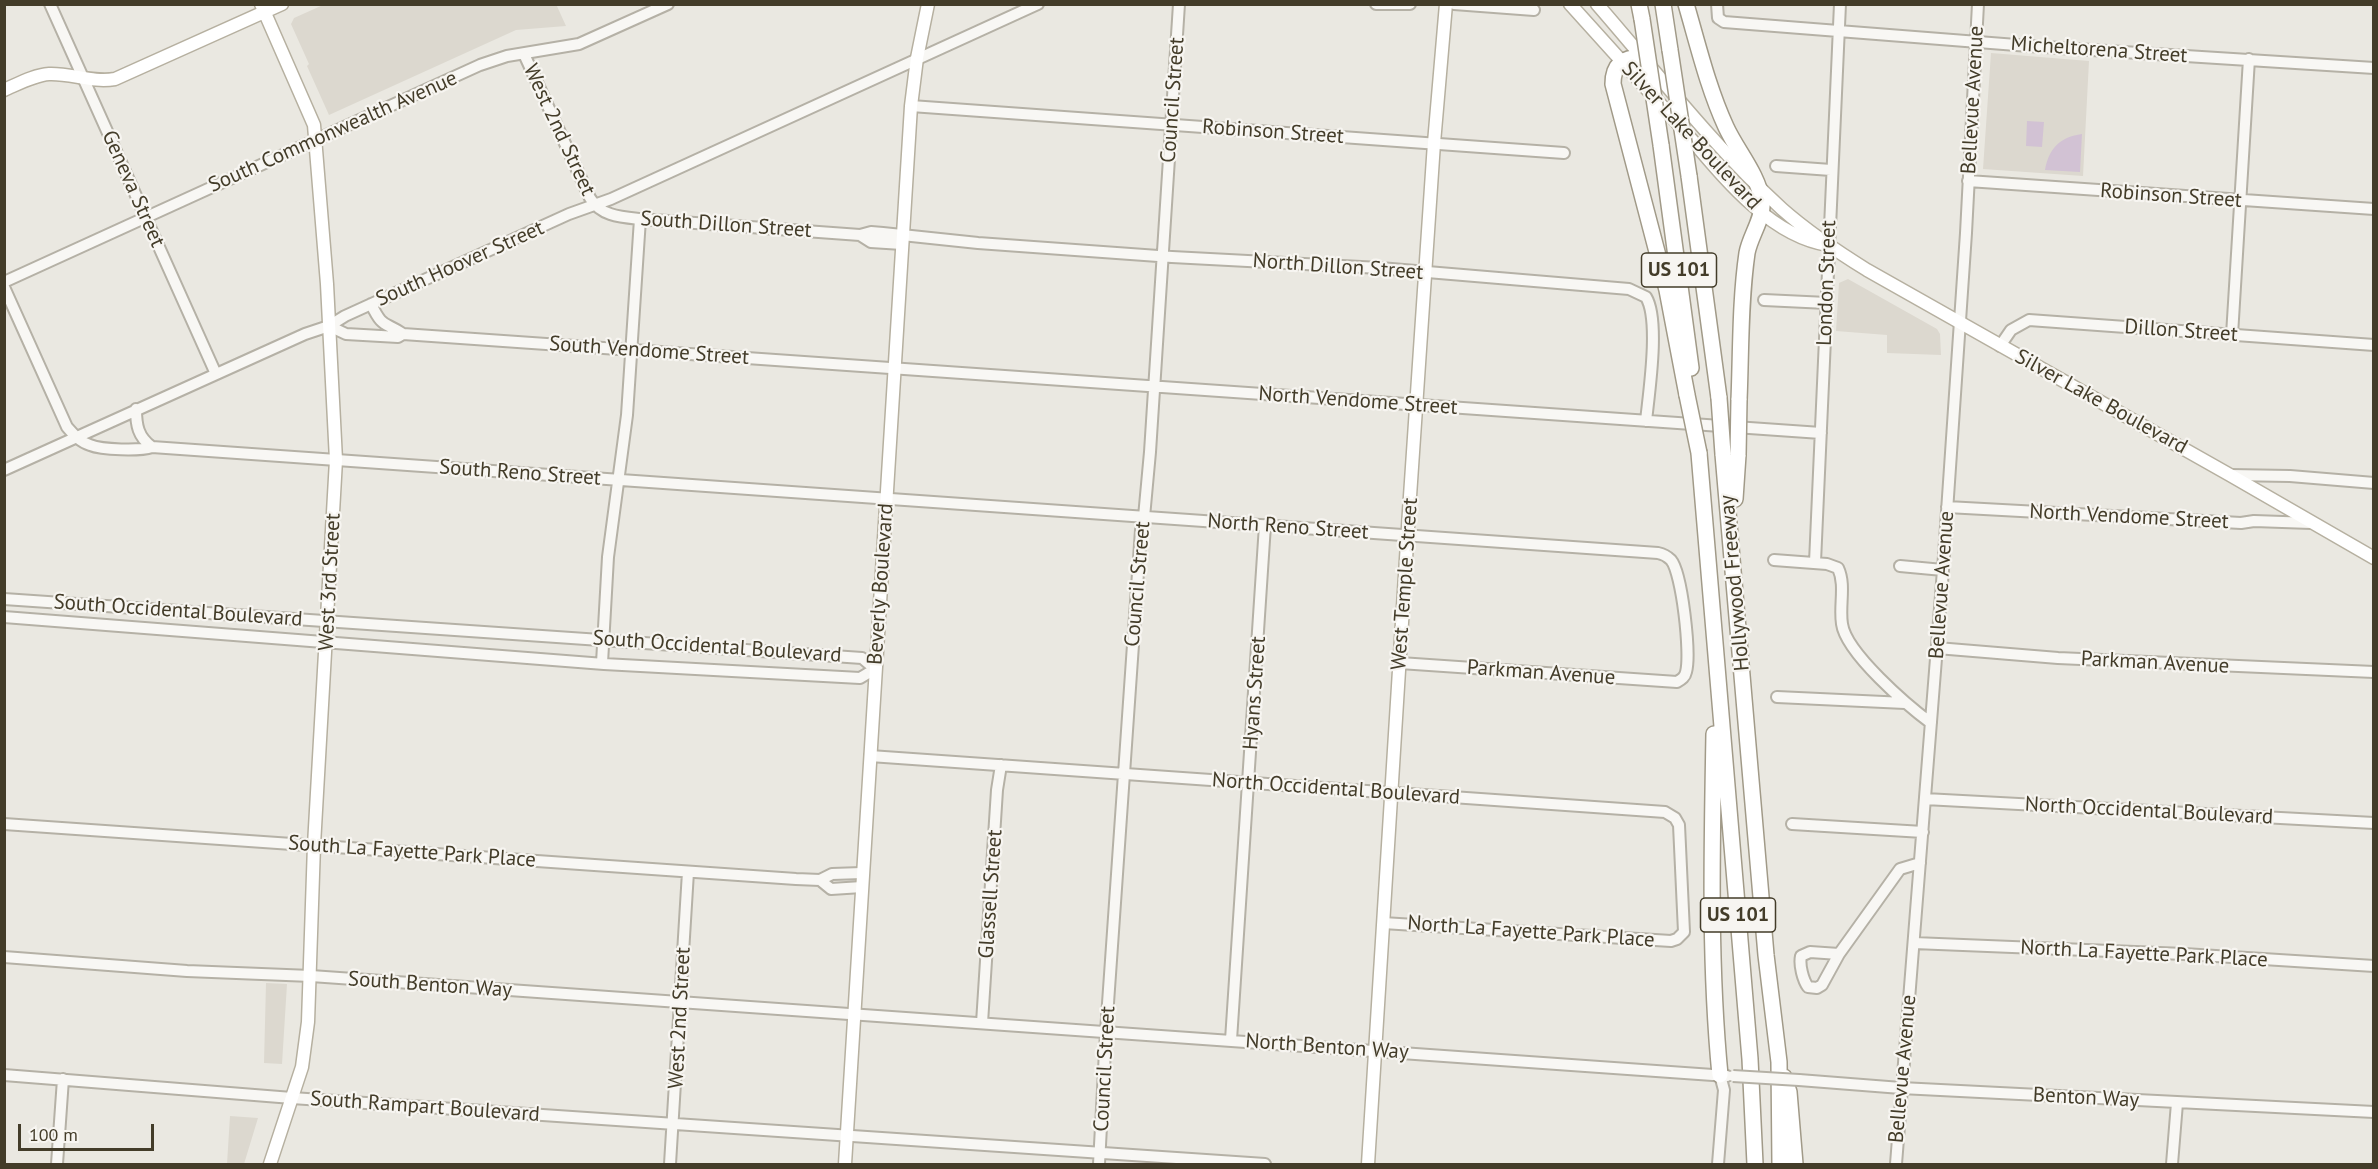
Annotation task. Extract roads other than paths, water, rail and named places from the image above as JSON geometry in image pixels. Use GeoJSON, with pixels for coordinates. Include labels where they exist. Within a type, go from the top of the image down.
{"type":"FeatureCollection","features":[{"type":"Feature","properties":{"kind":"highway","name":"Hollywood Freeway"},"geometry":{"type":"LineString","coordinates":[[1663,4],[1708,300],[1719,398],[1731,455],[1732,544],[1766,956],[1779,1062],[1780,1164]]}},
{"type":"Feature","properties":{"kind":"highway"},"geometry":{"type":"LineString","coordinates":[[1686,4],[1720,114],[1758,184],[1762,205],[1750,241],[1746,265],[1739,400],[1731,455]]}},
{"type":"Feature","properties":{"kind":"highway","name":"Hollywood Freeway"},"geometry":{"type":"LineString","coordinates":[[1641,12],[1661,145],[1699,453],[1750,1059],[1755,1164]]}},
{"type":"Feature","properties":{"kind":"highway"},"geometry":{"type":"LineString","coordinates":[[1643,57],[1631,57],[1621,61],[1615,68],[1613,75],[1615,94],[1667,290],[1691,396]]}},
{"type":"Feature","properties":{"kind":"highway"},"geometry":{"type":"LineString","coordinates":[[1717,665],[1713,1004],[1727,1076]]}},
{"type":"Feature","properties":{"kind":"highway"},"geometry":{"type":"LineString","coordinates":[[1779,1062],[1790,1092],[1795,1164]]}},
{"type":"Feature","properties":{"kind":"main road"},"geometry":{"type":"LineString","coordinates":[[4,90],[37,76],[48,74],[104,81],[124,76],[262,8],[282,4]]}},
{"type":"Feature","properties":{"kind":"main road","name":"Beverly Boulevard"},"geometry":{"type":"LineString","coordinates":[[845,1164],[911,106],[917,58],[928,4]]}},
{"type":"Feature","properties":{"kind":"main road","name":"West Temple Street"},"geometry":{"type":"LineString","coordinates":[[1368,1164],[1434,143],[1446,4]]}},
{"type":"Feature","properties":{"kind":"main road","name":"Silver Lake Boulevard"},"geometry":{"type":"LineString","coordinates":[[1570,4],[1742,195],[1778,225],[1810,243],[1828,245]]}},
{"type":"Feature","properties":{"kind":"main road","name":"Silver Lake Boulevard"},"geometry":{"type":"LineString","coordinates":[[1597,4],[1692,114],[1758,184],[1783,209],[1828,245],[2373,558]]}},
{"type":"Feature","properties":{"kind":"main road","name":"West 3rd Street"},"geometry":{"type":"LineString","coordinates":[[262,8],[314,125],[336,460],[314,844],[311,976],[307,1033],[302,1066],[270,1164]]}},
{"type":"Feature","properties":{"kind":"street","name":"Geneva Street"},"geometry":{"type":"LineString","coordinates":[[50,4],[216,374]]}},
{"type":"Feature","properties":{"kind":"street","name":"South Commonwealth Avenue"},"geometry":{"type":"LineString","coordinates":[[4,282],[480,65],[507,56],[579,44],[668,4]]}},
{"type":"Feature","properties":{"kind":"street","name":"South Hoover Street"},"geometry":{"type":"LineString","coordinates":[[4,470],[310,331],[329,326],[345,316],[569,214],[595,206],[1038,4]]}},
{"type":"Feature","properties":{"kind":"street","name":"Council Street"},"geometry":{"type":"LineString","coordinates":[[1100,1164],[1106,1032],[1141,530],[1154,387],[1179,4]]}},
{"type":"Feature","properties":{"kind":"street"},"geometry":{"type":"LineString","coordinates":[[1376,4],[1410,4]]}},
{"type":"Feature","properties":{"kind":"street"},"geometry":{"type":"LineString","coordinates":[[1454,4],[1534,10]]}},
{"type":"Feature","properties":{"kind":"street","name":"Micheltorena Street"},"geometry":{"type":"LineString","coordinates":[[1717,4],[1718,18],[1724,22],[2373,68]]}},
{"type":"Feature","properties":{"kind":"street","name":"London Street"},"geometry":{"type":"LineString","coordinates":[[1815,562],[1839,4]]}},
{"type":"Feature","properties":{"kind":"street","name":"Bellevue Avenue"},"geometry":{"type":"LineString","coordinates":[[1896,1164],[1900,1088],[1914,943],[1943,570],[1966,233],[1978,4]]}},
{"type":"Feature","properties":{"kind":"street","name":"West 2nd Street"},"geometry":{"type":"LineString","coordinates":[[524,54],[595,206]]}},
{"type":"Feature","properties":{"kind":"street"},"geometry":{"type":"LineString","coordinates":[[2232,335],[2249,59]]}},
{"type":"Feature","properties":{"kind":"street","name":"Robinson Street"},"geometry":{"type":"LineString","coordinates":[[911,106],[1564,153]]}},
{"type":"Feature","properties":{"kind":"street"},"geometry":{"type":"LineString","coordinates":[[1776,166],[1831,170]]}},
{"type":"Feature","properties":{"kind":"street","name":"Robinson Street"},"geometry":{"type":"LineString","coordinates":[[1968,181],[2373,209]]}},
{"type":"Feature","properties":{"kind":"street","name":"South Dillon Street"},"geometry":{"type":"LineString","coordinates":[[595,206],[608,214],[640,219],[860,235],[871,232],[902,240]]}},
{"type":"Feature","properties":{"kind":"street"},"geometry":{"type":"LineString","coordinates":[[602,663],[608,557],[627,415],[640,219]]}},
{"type":"Feature","properties":{"kind":"street","name":"North Dillon Street"},"geometry":{"type":"LineString","coordinates":[[902,240],[1426,272],[1629,289],[1642,293],[1649,302],[1653,321],[1646,421]]}},
{"type":"Feature","properties":{"kind":"street"},"geometry":{"type":"LineString","coordinates":[[4,287],[67,427],[76,437]]}},
{"type":"Feature","properties":{"kind":"street"},"geometry":{"type":"LineString","coordinates":[[1764,300],[1827,303]]}},
{"type":"Feature","properties":{"kind":"street"},"geometry":{"type":"LineString","coordinates":[[371,304],[386,327],[403,334]]}},
{"type":"Feature","properties":{"kind":"street","name":"Dillon Street"},"geometry":{"type":"LineString","coordinates":[[2001,346],[2011,330],[2029,320],[2373,345]]}},
{"type":"Feature","properties":{"kind":"street","name":"South Vendome Street"},"geometry":{"type":"LineString","coordinates":[[329,326],[346,334],[398,337],[403,334],[895,368]]}},
{"type":"Feature","properties":{"kind":"street","name":"North Vendome Street"},"geometry":{"type":"LineString","coordinates":[[895,368],[1821,433]]}},
{"type":"Feature","properties":{"kind":"street"},"geometry":{"type":"LineString","coordinates":[[136,409],[136,424],[140,435],[152,447]]}},
{"type":"Feature","properties":{"kind":"street","name":"South Reno Street"},"geometry":{"type":"LineString","coordinates":[[76,437],[91,446],[144,450],[152,447],[887,500]]}},
{"type":"Feature","properties":{"kind":"street"},"geometry":{"type":"LineString","coordinates":[[2230,475],[2290,476],[2373,483]]}},
{"type":"Feature","properties":{"kind":"street","name":"North Reno Street"},"geometry":{"type":"LineString","coordinates":[[887,500],[1144,516],[1665,555],[1674,564],[1687,628],[1687,670],[1682,680]]}},
{"type":"Feature","properties":{"kind":"street","name":"North Vendome Street"},"geometry":{"type":"LineString","coordinates":[[1947,507],[2241,524],[2254,521],[2311,524]]}},
{"type":"Feature","properties":{"kind":"street","name":"Hyans Street"},"geometry":{"type":"LineString","coordinates":[[1231,1040],[1241,918],[1265,525]]}},
{"type":"Feature","properties":{"kind":"street"},"geometry":{"type":"LineString","coordinates":[[1774,560],[1815,562],[1831,564],[1838,568],[1841,577],[1841,623],[1847,640],[1905,703],[1931,723]]}},
{"type":"Feature","properties":{"kind":"street"},"geometry":{"type":"LineString","coordinates":[[1900,566],[1943,570]]}},
{"type":"Feature","properties":{"kind":"street","name":"South Occidental Boulevard"},"geometry":{"type":"LineString","coordinates":[[4,599],[862,657],[875,669],[860,678],[602,663],[4,617]]}},
{"type":"Feature","properties":{"kind":"street","name":"Parkman Avenue"},"geometry":{"type":"LineString","coordinates":[[1937,648],[2074,659],[2373,672]]}},
{"type":"Feature","properties":{"kind":"street","name":"Parkman Avenue"},"geometry":{"type":"LineString","coordinates":[[1400,663],[1673,683],[1682,680]]}},
{"type":"Feature","properties":{"kind":"street"},"geometry":{"type":"LineString","coordinates":[[1777,697],[1905,703]]}},
{"type":"Feature","properties":{"kind":"street","name":"North Occidental Boulevard"},"geometry":{"type":"LineString","coordinates":[[870,756],[1665,812],[1672,815],[1679,825],[1684,932],[1677,939]]}},
{"type":"Feature","properties":{"kind":"street","name":"Glassell Street"},"geometry":{"type":"LineString","coordinates":[[982,1023],[997,790],[1002,765]]}},
{"type":"Feature","properties":{"kind":"street","name":"North Occidental Boulevard"},"geometry":{"type":"LineString","coordinates":[[1925,799],[2373,823]]}},
{"type":"Feature","properties":{"kind":"street","name":"South La Fayette Park Place"},"geometry":{"type":"LineString","coordinates":[[4,824],[820,880],[832,874],[862,873]]}},
{"type":"Feature","properties":{"kind":"street"},"geometry":{"type":"LineString","coordinates":[[1792,824],[1923,832]]}},
{"type":"Feature","properties":{"kind":"street"},"geometry":{"type":"LineString","coordinates":[[1839,954],[1900,869],[1920,863]]}},
{"type":"Feature","properties":{"kind":"street","name":"West 2nd Street"},"geometry":{"type":"LineString","coordinates":[[670,1164],[688,872]]}},
{"type":"Feature","properties":{"kind":"street","name":"South La Fayette Park Place"},"geometry":{"type":"LineString","coordinates":[[820,880],[831,889],[862,887]]}},
{"type":"Feature","properties":{"kind":"street","name":"North La Fayette Park Place"},"geometry":{"type":"LineString","coordinates":[[1383,923],[1671,941],[1677,939]]}},
{"type":"Feature","properties":{"kind":"street","name":"North La Fayette Park Place"},"geometry":{"type":"LineString","coordinates":[[1914,943],[2182,954],[2373,966]]}},
{"type":"Feature","properties":{"kind":"street","name":"South Benton Way"},"geometry":{"type":"LineString","coordinates":[[4,957],[855,1014]]}},
{"type":"Feature","properties":{"kind":"street","name":"North Benton Way"},"geometry":{"type":"LineString","coordinates":[[855,1014],[1799,1080]]}},
{"type":"Feature","properties":{"kind":"street","name":"South Rampart Boulevard"},"geometry":{"type":"LineString","coordinates":[[4,1075],[292,1098],[1265,1164]]}},
{"type":"Feature","properties":{"kind":"street"},"geometry":{"type":"LineString","coordinates":[[1718,1164],[1727,1076]]}},
{"type":"Feature","properties":{"kind":"street"},"geometry":{"type":"LineString","coordinates":[[57,1164],[63,1079]]}},
{"type":"Feature","properties":{"kind":"street","name":"Benton Way"},"geometry":{"type":"LineString","coordinates":[[1799,1080],[1900,1088],[2373,1113]]}},
{"type":"Feature","properties":{"kind":"street"},"geometry":{"type":"LineString","coordinates":[[2172,1164],[2177,1103]]}}]}
